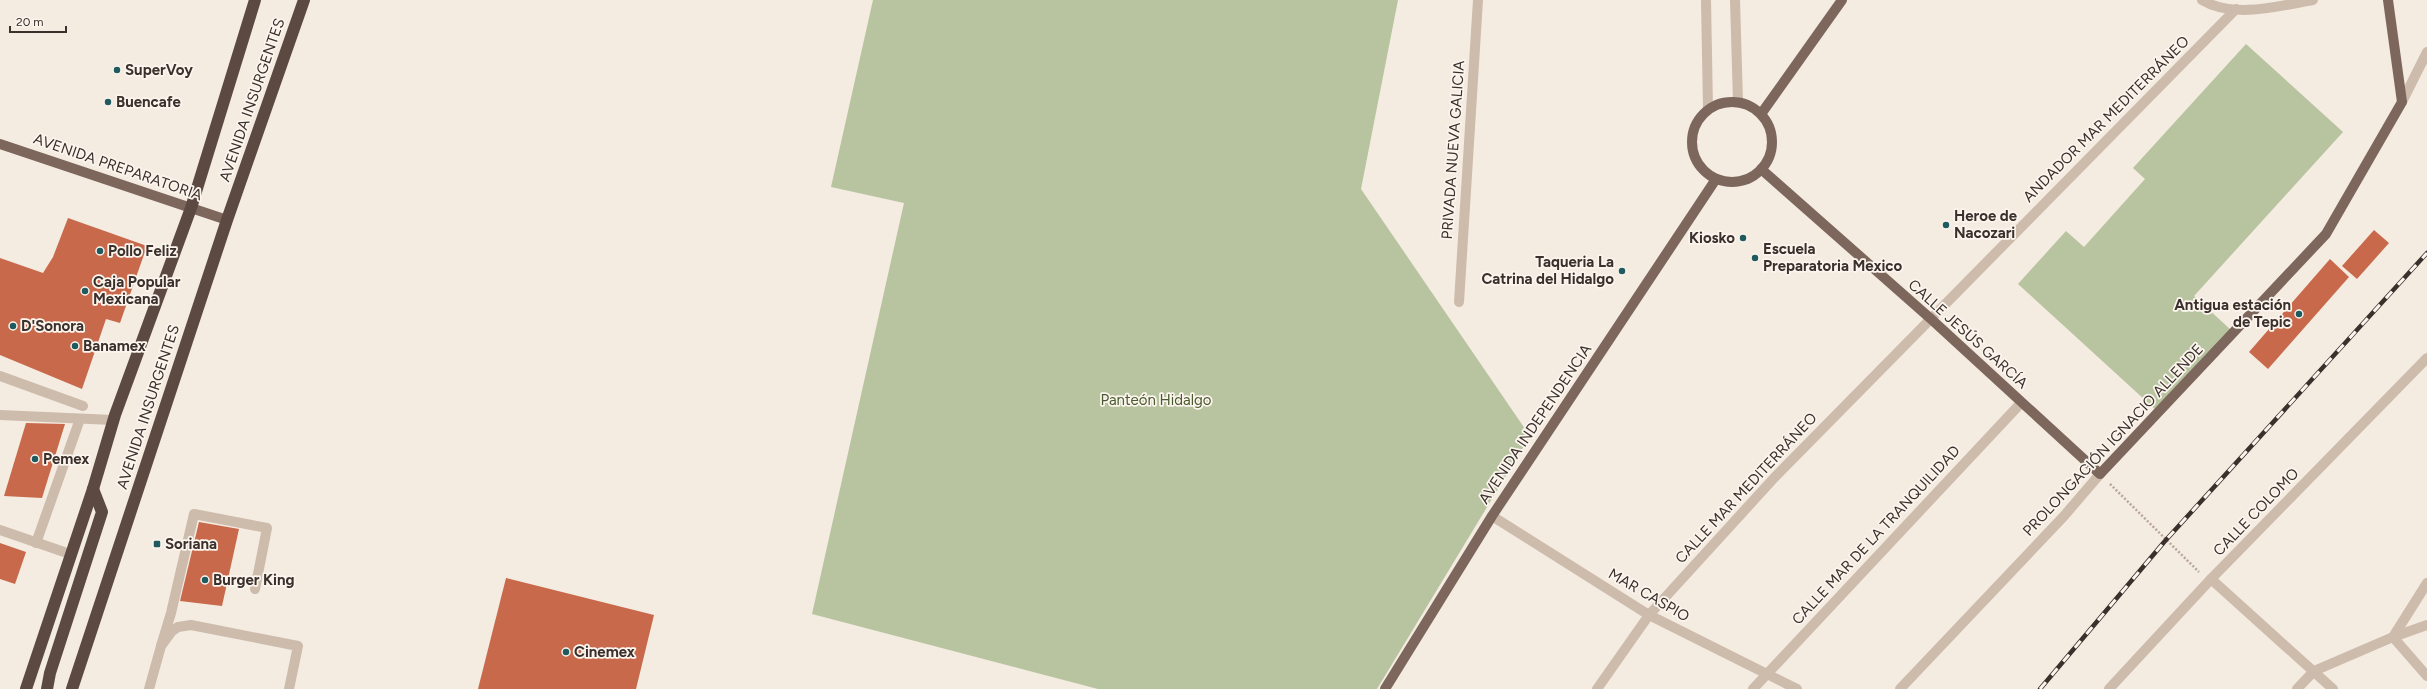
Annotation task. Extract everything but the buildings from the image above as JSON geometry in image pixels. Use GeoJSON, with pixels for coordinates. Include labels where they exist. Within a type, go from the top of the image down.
{"type":"FeatureCollection","features":[{"type":"Feature","properties":{"kind":"highway","name":"AVENIDA INSURGENTES"},"geometry":{"type":"LineString","coordinates":[[26,689],[92,489],[113,420],[191,208],[256,0]]}},
{"type":"Feature","properties":{"kind":"highway","name":"AVENIDA INSURGENTES"},"geometry":{"type":"LineString","coordinates":[[72,689],[227,220],[304,0]]}},
{"type":"Feature","properties":{"kind":"highway"},"geometry":{"type":"LineString","coordinates":[[47,689],[50,673],[102,512],[92,489]]}},
{"type":"Feature","properties":{"kind":"main road"},"geometry":{"type":"LineString","coordinates":[[1761,114],[1842,0]]}},
{"type":"Feature","properties":{"kind":"main road"},"geometry":{"type":"LineString","coordinates":[[2388,0],[2402,102]]}},
{"type":"Feature","properties":{"kind":"main road"},"geometry":{"type":"LineString","coordinates":[[1738,102],[1753,107],[1761,114],[1768,124],[1772,142],[1768,159],[1761,169],[1752,177],[1741,181],[1728,182],[1716,179],[1706,173],[1698,163],[1693,152],[1692,140],[1694,128],[1700,117],[1708,109],[1719,103],[1738,102]]}},
{"type":"Feature","properties":{"kind":"main road","name":"PROLONGACIÓN IGNACIO ALLENDE"},"geometry":{"type":"LineString","coordinates":[[2100,474],[2326,234],[2402,102]]}},
{"type":"Feature","properties":{"kind":"main road","name":"AVENIDA PREPARATORIA"},"geometry":{"type":"LineString","coordinates":[[0,144],[227,220]]}},
{"type":"Feature","properties":{"kind":"main road","name":"CALLE JESÚS GARCÍA"},"geometry":{"type":"LineString","coordinates":[[1761,169],[1931,319],[2100,474]]}},
{"type":"Feature","properties":{"kind":"main road","name":"AVENIDA INDEPENDENCIA"},"geometry":{"type":"LineString","coordinates":[[1385,689],[1492,516],[1716,179]]}},
{"type":"Feature","properties":{"kind":"street","name":"PRIVADA NUEVA GALICIA"},"geometry":{"type":"LineString","coordinates":[[1459,302],[1478,0]]}},
{"type":"Feature","properties":{"kind":"street"},"geometry":{"type":"LineString","coordinates":[[1706,0],[1708,109]]}},
{"type":"Feature","properties":{"kind":"street"},"geometry":{"type":"LineString","coordinates":[[1735,0],[1738,102]]}},
{"type":"Feature","properties":{"kind":"street"},"geometry":{"type":"LineString","coordinates":[[2202,0],[2217,6],[2236,9],[2263,8],[2312,0]]}},
{"type":"Feature","properties":{"kind":"street","name":"ANDADOR MAR MEDITERRÁNEO"},"geometry":{"type":"LineString","coordinates":[[1931,319],[2236,9]]}},
{"type":"Feature","properties":{"kind":"street"},"geometry":{"type":"LineString","coordinates":[[2402,102],[2427,52]]}},
{"type":"Feature","properties":{"kind":"street","name":"CALLE MAR MEDITERRÁNEO"},"geometry":{"type":"LineString","coordinates":[[1597,689],[1649,615],[1774,478],[1931,319]]}},
{"type":"Feature","properties":{"kind":"street","name":"CALLE COLOMO"},"geometry":{"type":"LineString","coordinates":[[2109,689],[2212,579],[2427,358]]}},
{"type":"Feature","properties":{"kind":"street"},"geometry":{"type":"LineString","coordinates":[[0,376],[83,406]]}},
{"type":"Feature","properties":{"kind":"street","name":"CALLE MAR DE LA TRANQUILIDAD"},"geometry":{"type":"LineString","coordinates":[[1753,689],[2021,403]]}},
{"type":"Feature","properties":{"kind":"street"},"geometry":{"type":"LineString","coordinates":[[0,415],[113,420]]}},
{"type":"Feature","properties":{"kind":"street"},"geometry":{"type":"LineString","coordinates":[[36,543],[80,419]]}},
{"type":"Feature","properties":{"kind":"street","name":"PROLONGACIÓN IGNACIO ALLENDE"},"geometry":{"type":"LineString","coordinates":[[1900,689],[2064,516],[2100,474]]}},
{"type":"Feature","properties":{"kind":"street"},"geometry":{"type":"LineString","coordinates":[[150,689],[171,613],[194,514],[267,528],[255,589]]}},
{"type":"Feature","properties":{"kind":"street","name":"MAR CASPIO"},"geometry":{"type":"LineString","coordinates":[[1492,516],[1649,615],[1797,689]]}},
{"type":"Feature","properties":{"kind":"street"},"geometry":{"type":"LineString","coordinates":[[0,530],[70,554]]}},
{"type":"Feature","properties":{"kind":"street"},"geometry":{"type":"LineString","coordinates":[[2212,579],[2333,689]]}},
{"type":"Feature","properties":{"kind":"street"},"geometry":{"type":"LineString","coordinates":[[2393,637],[2427,583]]}},
{"type":"Feature","properties":{"kind":"street"},"geometry":{"type":"LineString","coordinates":[[161,646],[172,630],[191,624],[298,646],[289,689]]}},
{"type":"Feature","properties":{"kind":"street"},"geometry":{"type":"LineString","coordinates":[[2297,689],[2314,671],[2393,637],[2427,625]]}},
{"type":"Feature","properties":{"kind":"street"},"geometry":{"type":"LineString","coordinates":[[2393,637],[2427,676]]}},
{"type":"Feature","properties":{"kind":"path"},"geometry":{"type":"LineString","coordinates":[[2100,474],[2197,571],[2212,579]]}},
{"type":"Feature","properties":{"kind":"green space","name":"Panteón Hidalgo"},"geometry":{"type":"Polygon","coordinates":[[[873,0],[1398,0],[1361,189],[1530,436],[1377,689],[1098,689],[812,614],[904,203],[831,187],[873,0]]]}},
{"type":"Feature","properties":{"kind":"green space"},"geometry":{"type":"Polygon","coordinates":[[[2246,44],[2343,132],[2194,296],[2231,330],[2157,411],[2018,284],[2066,231],[2084,247],[2145,179],[2133,168],[2246,44]]]}},
{"type":"Feature","properties":{"kind":"railway"},"geometry":{"type":"LineString","coordinates":[[2040,689],[2165,541],[2427,253]]}},
{"type":"Feature","properties":{"kind":"place","name":"SuperVoy"},"geometry":{"type":"Point","coordinates":[117,70]}},
{"type":"Feature","properties":{"kind":"place","name":"Buencafe"},"geometry":{"type":"Point","coordinates":[108,102]}},
{"type":"Feature","properties":{"kind":"place","name":"Heroe de Nacozari"},"geometry":{"type":"Point","coordinates":[1946,225]}},
{"type":"Feature","properties":{"kind":"place","name":"Kiosko"},"geometry":{"type":"Point","coordinates":[1743,238]}},
{"type":"Feature","properties":{"kind":"place","name":"Pollo Feliz"},"geometry":{"type":"Point","coordinates":[100,251]}},
{"type":"Feature","properties":{"kind":"place","name":"Escuela Preparatoria Mexico"},"geometry":{"type":"Point","coordinates":[1755,258]}},
{"type":"Feature","properties":{"kind":"place","name":"Taqueria La Catrina del Hidalgo"},"geometry":{"type":"Point","coordinates":[1622,271]}},
{"type":"Feature","properties":{"kind":"place","name":"Caja Popular Mexicana"},"geometry":{"type":"Point","coordinates":[85,291]}},
{"type":"Feature","properties":{"kind":"place","name":"Antigua estación de Tepic"},"geometry":{"type":"Point","coordinates":[2299,314]}},
{"type":"Feature","properties":{"kind":"place","name":"D'Sonora"},"geometry":{"type":"Point","coordinates":[13,326]}},
{"type":"Feature","properties":{"kind":"place","name":"Banamex"},"geometry":{"type":"Point","coordinates":[75,346]}},
{"type":"Feature","properties":{"kind":"place","name":"Pemex"},"geometry":{"type":"Point","coordinates":[35,459]}},
{"type":"Feature","properties":{"kind":"place","name":"Soriana"},"geometry":{"type":"Point","coordinates":[157,544]}},
{"type":"Feature","properties":{"kind":"place","name":"Burger King"},"geometry":{"type":"Point","coordinates":[205,580]}},
{"type":"Feature","properties":{"kind":"place","name":"Cinemex"},"geometry":{"type":"Point","coordinates":[566,652]}}]}
